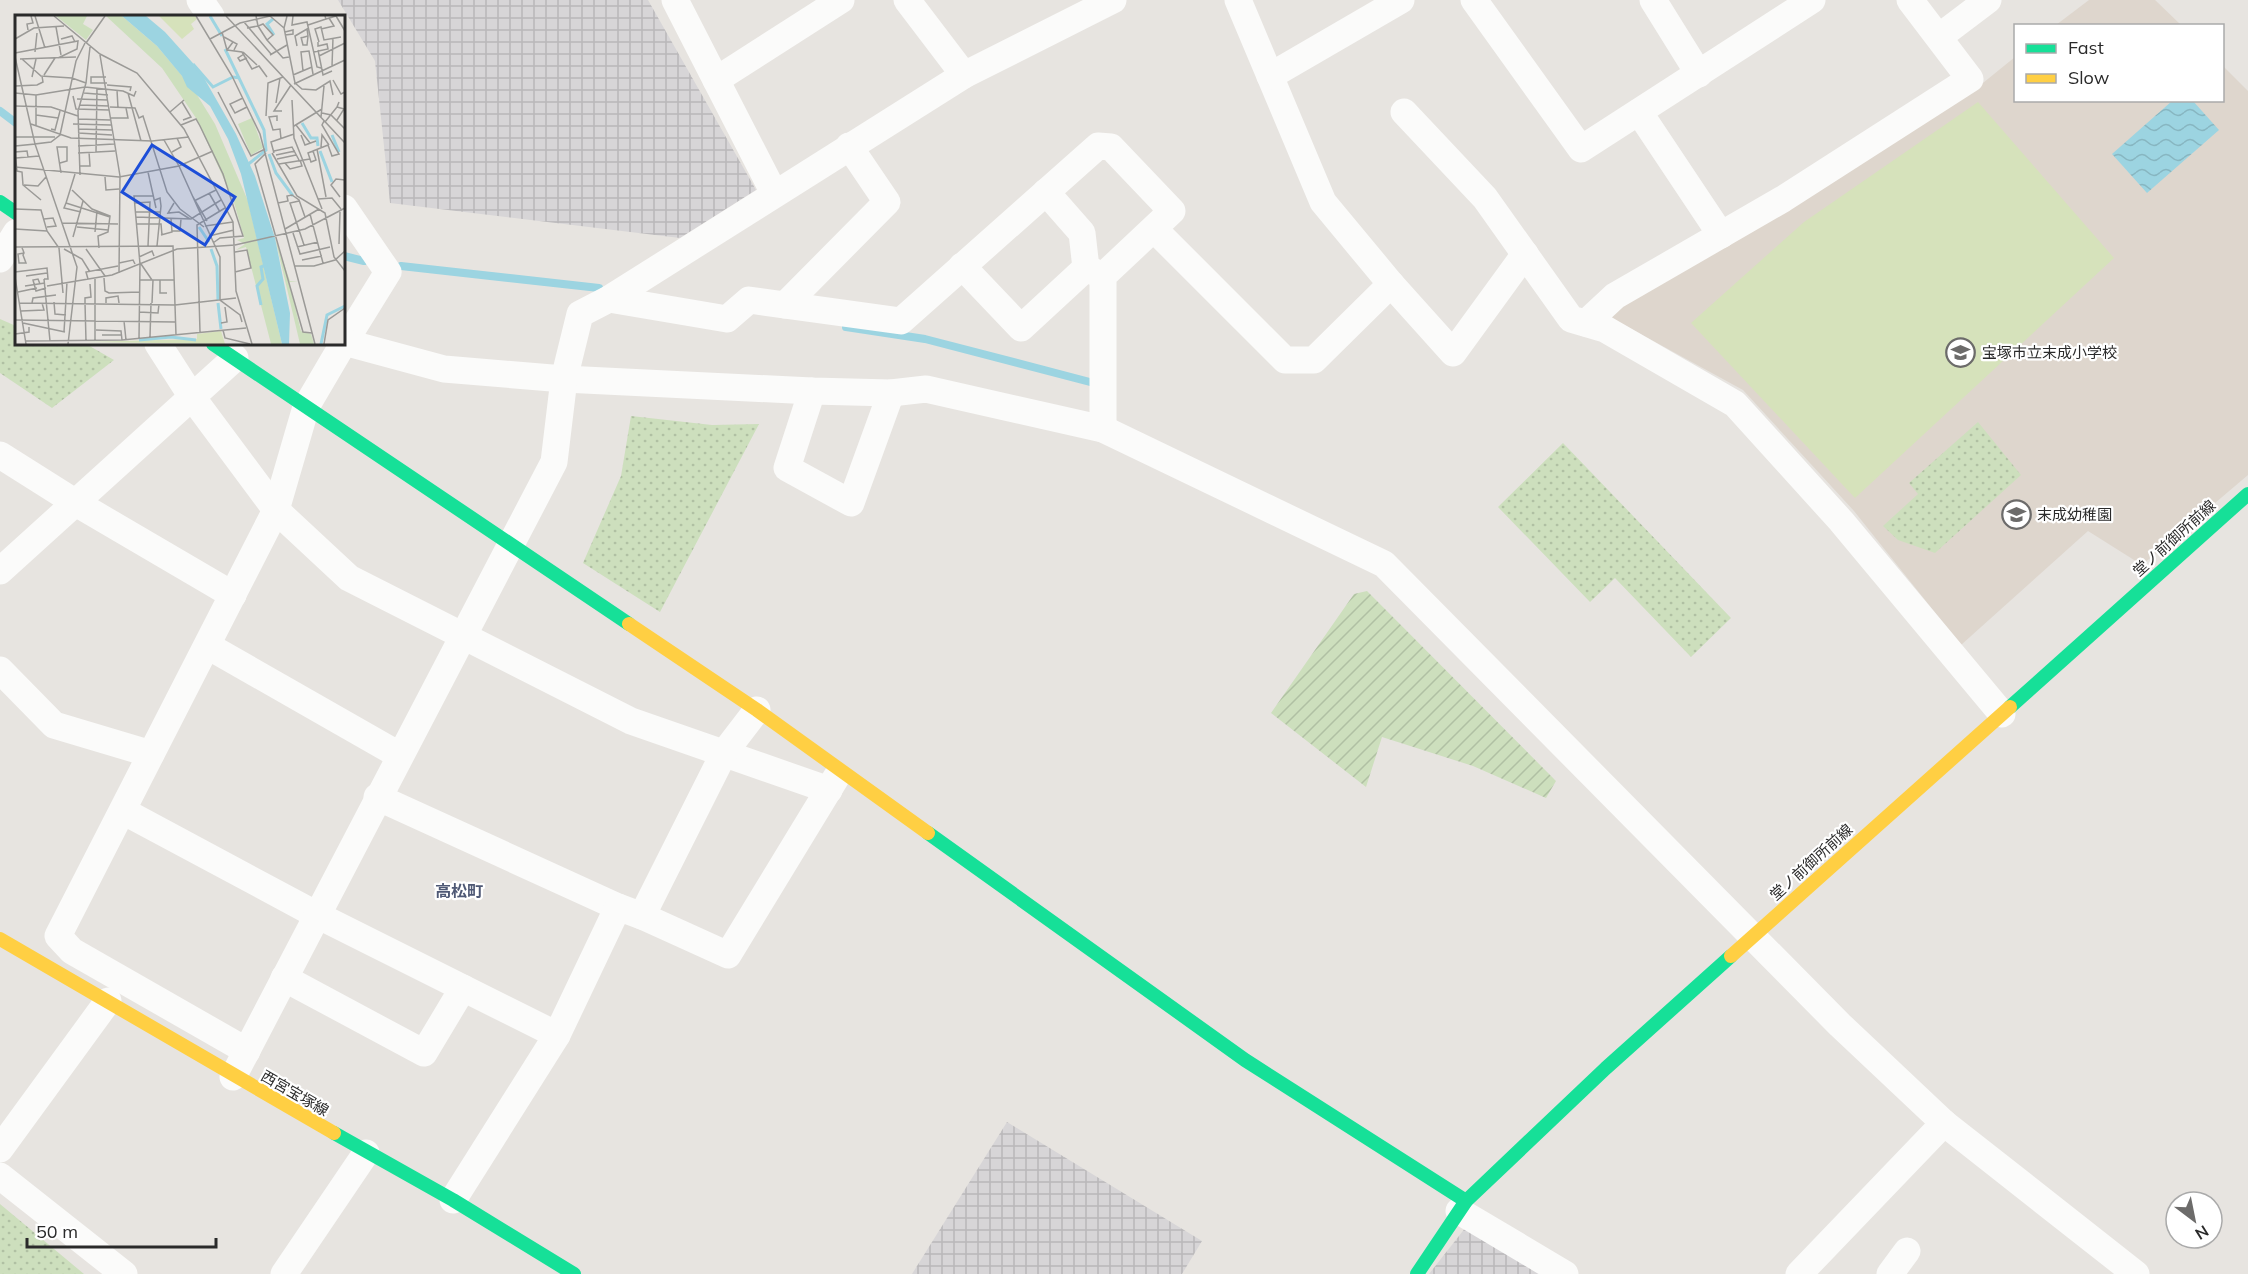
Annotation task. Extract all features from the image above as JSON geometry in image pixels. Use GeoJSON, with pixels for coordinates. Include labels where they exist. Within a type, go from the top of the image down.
{"type":"FeatureCollection","features":[{"type":"Feature","properties":{"kind":"street"},"geometry":{"type":"LineString","coordinates":[[200,0],[210,15]]}},
{"type":"Feature","properties":{"kind":"street"},"geometry":{"type":"LineString","coordinates":[[675,0],[774,194]]}},
{"type":"Feature","properties":{"kind":"street"},"geometry":{"type":"LineString","coordinates":[[716,80],[841,0]]}},
{"type":"Feature","properties":{"kind":"street"},"geometry":{"type":"LineString","coordinates":[[907,0],[964,75]]}},
{"type":"Feature","properties":{"kind":"street"},"geometry":{"type":"LineString","coordinates":[[233,1077],[377,797],[554,462],[564,379],[580,314],[609,299],[964,75],[1113,0]]}},
{"type":"Feature","properties":{"kind":"street"},"geometry":{"type":"LineString","coordinates":[[1238,0],[1323,202],[1390,284],[1454,353],[1525,254]]}},
{"type":"Feature","properties":{"kind":"street"},"geometry":{"type":"LineString","coordinates":[[1270,76],[1401,0]]}},
{"type":"Feature","properties":{"kind":"street"},"geometry":{"type":"LineString","coordinates":[[1474,0],[1581,149],[1812,0]]}},
{"type":"Feature","properties":{"kind":"street"},"geometry":{"type":"LineString","coordinates":[[1653,0],[1699,74]]}},
{"type":"Feature","properties":{"kind":"street"},"geometry":{"type":"LineString","coordinates":[[1586,323],[1615,296],[1783,199],[1970,79],[1910,0]]}},
{"type":"Feature","properties":{"kind":"street"},"geometry":{"type":"LineString","coordinates":[[1939,37],[1988,0]]}},
{"type":"Feature","properties":{"kind":"street"},"geometry":{"type":"LineString","coordinates":[[1404,112],[1485,198],[1571,319],[1605,329],[1735,404],[1841,521],[2002,714]]}},
{"type":"Feature","properties":{"kind":"street"},"geometry":{"type":"LineString","coordinates":[[1639,112],[1721,235]]}},
{"type":"Feature","properties":{"kind":"street"},"geometry":{"type":"LineString","coordinates":[[785,305],[887,202],[849,146]]}},
{"type":"Feature","properties":{"kind":"street"},"geometry":{"type":"LineString","coordinates":[[609,299],[727,319],[749,300],[900,321],[962,266],[1098,146],[1111,147],[1172,211],[1154,229],[1021,328],[962,266]]}},
{"type":"Feature","properties":{"kind":"street"},"geometry":{"type":"LineString","coordinates":[[1046,192],[1082,233],[1094,272],[1102,429]]}},
{"type":"Feature","properties":{"kind":"street"},"geometry":{"type":"LineString","coordinates":[[0,202],[15,212]]}},
{"type":"Feature","properties":{"kind":"street"},"geometry":{"type":"LineString","coordinates":[[345,209],[388,272],[345,341]]}},
{"type":"Feature","properties":{"kind":"street"},"geometry":{"type":"LineString","coordinates":[[1154,229],[1286,360],[1314,360],[1390,284]]}},
{"type":"Feature","properties":{"kind":"street"},"geometry":{"type":"LineString","coordinates":[[0,259],[15,235]]}},
{"type":"Feature","properties":{"kind":"street"},"geometry":{"type":"LineString","coordinates":[[345,343],[444,369],[564,379],[812,391],[891,393],[926,390],[1102,429],[1384,564],[1751,938],[1944,1123],[2136,1274]]}},
{"type":"Feature","properties":{"kind":"street"},"geometry":{"type":"LineString","coordinates":[[159,345],[192,397],[276,510],[349,578],[461,637],[631,721],[724,753],[835,780]]}},
{"type":"Feature","properties":{"kind":"street"},"geometry":{"type":"LineString","coordinates":[[247,1051],[72,951],[58,936],[276,510],[306,406],[343,345]]}},
{"type":"Feature","properties":{"kind":"street"},"geometry":{"type":"LineString","coordinates":[[0,571],[192,397],[224,351],[511,542],[757,710],[835,780],[1245,1060],[1565,1274]]}},
{"type":"Feature","properties":{"kind":"street"},"geometry":{"type":"LineString","coordinates":[[812,391],[787,468],[851,503],[891,393]]}},
{"type":"Feature","properties":{"kind":"street"},"geometry":{"type":"LineString","coordinates":[[0,455],[76,503],[233,595]]}},
{"type":"Feature","properties":{"kind":"street","name":"堂ノ前御所前線"},"geometry":{"type":"LineString","coordinates":[[1417,1274],[1463,1206],[1606,1068],[2248,494]]}},
{"type":"Feature","properties":{"kind":"street"},"geometry":{"type":"LineString","coordinates":[[208,646],[399,755]]}},
{"type":"Feature","properties":{"kind":"street"},"geometry":{"type":"LineString","coordinates":[[0,670],[54,725],[152,754]]}},
{"type":"Feature","properties":{"kind":"street"},"geometry":{"type":"LineString","coordinates":[[453,1200],[556,1035],[724,753],[757,710]]}},
{"type":"Feature","properties":{"kind":"street"},"geometry":{"type":"LineString","coordinates":[[377,797],[728,955],[835,780]]}},
{"type":"Feature","properties":{"kind":"street"},"geometry":{"type":"LineString","coordinates":[[123,811],[317,915],[556,1035]]}},
{"type":"Feature","properties":{"kind":"street","name":"西宮宝塚線"},"geometry":{"type":"LineString","coordinates":[[0,939],[233,1077],[453,1200],[574,1274]]}},
{"type":"Feature","properties":{"kind":"street"},"geometry":{"type":"LineString","coordinates":[[284,978],[424,1053],[463,988]]}},
{"type":"Feature","properties":{"kind":"street"},"geometry":{"type":"LineString","coordinates":[[0,1149],[108,1002]]}},
{"type":"Feature","properties":{"kind":"street"},"geometry":{"type":"LineString","coordinates":[[1799,1274],[1944,1123]]}},
{"type":"Feature","properties":{"kind":"street"},"geometry":{"type":"LineString","coordinates":[[284,1274],[366,1153]]}},
{"type":"Feature","properties":{"kind":"street"},"geometry":{"type":"LineString","coordinates":[[0,1176],[124,1274]]}},
{"type":"Feature","properties":{"kind":"street"},"geometry":{"type":"LineString","coordinates":[[1890,1274],[1907,1251]]}},
{"type":"Feature","properties":{"kind":"shaded area"},"geometry":{"type":"Polygon","coordinates":[[[338,0],[648,0],[756,190],[680,238],[390,203],[375,61],[338,0]]]}},
{"type":"Feature","properties":{"kind":"shaded area"},"geometry":{"type":"Polygon","coordinates":[[[2089,0],[2155,0],[2180,24],[2057,24],[2089,0]]]}},
{"type":"Feature","properties":{"kind":"shaded area","name":"宝塚市立末成小学校"},"geometry":{"type":"Polygon","coordinates":[[[2014,58],[2014,102],[2224,102],[2224,67],[2248,91],[2248,475],[2142,565],[2088,531],[1961,645],[1854,511],[1743,390],[1604,314],[1978,87],[2014,58]]]}},
{"type":"Feature","properties":{"kind":"shaded area"},"geometry":{"type":"Polygon","coordinates":[[[1007,1122],[1202,1241],[1182,1274],[912,1274],[1007,1122]]]}},
{"type":"Feature","properties":{"kind":"shaded area"},"geometry":{"type":"Polygon","coordinates":[[[1466,1227],[1546,1274],[1429,1274],[1466,1227]]]}},
{"type":"Feature","properties":{"kind":"green space"},"geometry":{"type":"Polygon","coordinates":[[[1978,102],[2114,258],[1855,498],[1691,323],[1804,222],[1978,102]]]}},
{"type":"Feature","properties":{"kind":"green space"},"geometry":{"type":"Polygon","coordinates":[[[0,319],[15,326],[15,345],[88,345],[114,360],[52,408],[0,373],[0,319]]]}},
{"type":"Feature","properties":{"kind":"green space"},"geometry":{"type":"Polygon","coordinates":[[[631,416],[712,425],[759,424],[660,612],[583,563],[621,476],[631,416]]]}},
{"type":"Feature","properties":{"kind":"green space"},"geometry":{"type":"Polygon","coordinates":[[[1978,422],[2021,475],[1935,553],[1898,540],[1883,526],[1918,494],[1909,483],[1978,422]]]}},
{"type":"Feature","properties":{"kind":"green space"},"geometry":{"type":"Polygon","coordinates":[[[1563,443],[1731,618],[1691,657],[1615,578],[1590,602],[1498,507],[1563,443]]]}},
{"type":"Feature","properties":{"kind":"green space"},"geometry":{"type":"Polygon","coordinates":[[[1367,591],[1556,781],[1546,798],[1473,766],[1382,737],[1366,787],[1271,713],[1354,594],[1367,591]]]}},
{"type":"Feature","properties":{"kind":"green space"},"geometry":{"type":"Polygon","coordinates":[[[0,1204],[84,1274],[0,1274],[0,1204]]]}},
{"type":"Feature","properties":{"kind":"water"},"geometry":{"type":"Polygon","coordinates":[[[2171,102],[2194,102],[2219,130],[2147,193],[2112,154],[2171,102]]]}},
{"type":"Feature","properties":{"kind":"waterway"},"geometry":{"type":"LineString","coordinates":[[0,111],[15,122]]}},
{"type":"Feature","properties":{"kind":"waterway"},"geometry":{"type":"LineString","coordinates":[[345,256],[364,261]]}},
{"type":"Feature","properties":{"kind":"waterway"},"geometry":{"type":"LineString","coordinates":[[401,266],[599,288]]}},
{"type":"Feature","properties":{"kind":"waterway"},"geometry":{"type":"LineString","coordinates":[[846,327],[925,339],[1090,382]]}},
{"type":"Feature","properties":{"kind":"traffic: fast"},"geometry":{"type":"LineString","coordinates":[[0,202],[15,212]]}},
{"type":"Feature","properties":{"kind":"traffic: fast"},"geometry":{"type":"LineString","coordinates":[[214,345],[629,624]]}},
{"type":"Feature","properties":{"kind":"traffic: fast"},"geometry":{"type":"LineString","coordinates":[[2010,707],[2248,494]]}},
{"type":"Feature","properties":{"kind":"traffic: fast"},"geometry":{"type":"LineString","coordinates":[[928,833],[1245,1060],[1466,1201]]}},
{"type":"Feature","properties":{"kind":"traffic: fast"},"geometry":{"type":"LineString","coordinates":[[1417,1274],[1466,1201],[1606,1068],[1731,956]]}},
{"type":"Feature","properties":{"kind":"traffic: fast"},"geometry":{"type":"LineString","coordinates":[[334,1133],[453,1200],[574,1274]]}},
{"type":"Feature","properties":{"kind":"traffic: slow"},"geometry":{"type":"LineString","coordinates":[[629,624],[757,710],[928,833]]}},
{"type":"Feature","properties":{"kind":"traffic: slow"},"geometry":{"type":"LineString","coordinates":[[1731,956],[2010,707]]}},
{"type":"Feature","properties":{"kind":"traffic: slow"},"geometry":{"type":"LineString","coordinates":[[0,939],[334,1133]]}},
{"type":"Feature","properties":{"kind":"place","name":"宝塚市立末成小学校"},"geometry":{"type":"Point","coordinates":[1961,352]}},
{"type":"Feature","properties":{"kind":"place","name":"末成幼稚園"},"geometry":{"type":"Point","coordinates":[2016,514]}},
{"type":"Feature","properties":{"kind":"district","name":"高松町"},"geometry":{"type":"Point","coordinates":[459,891]}}]}
